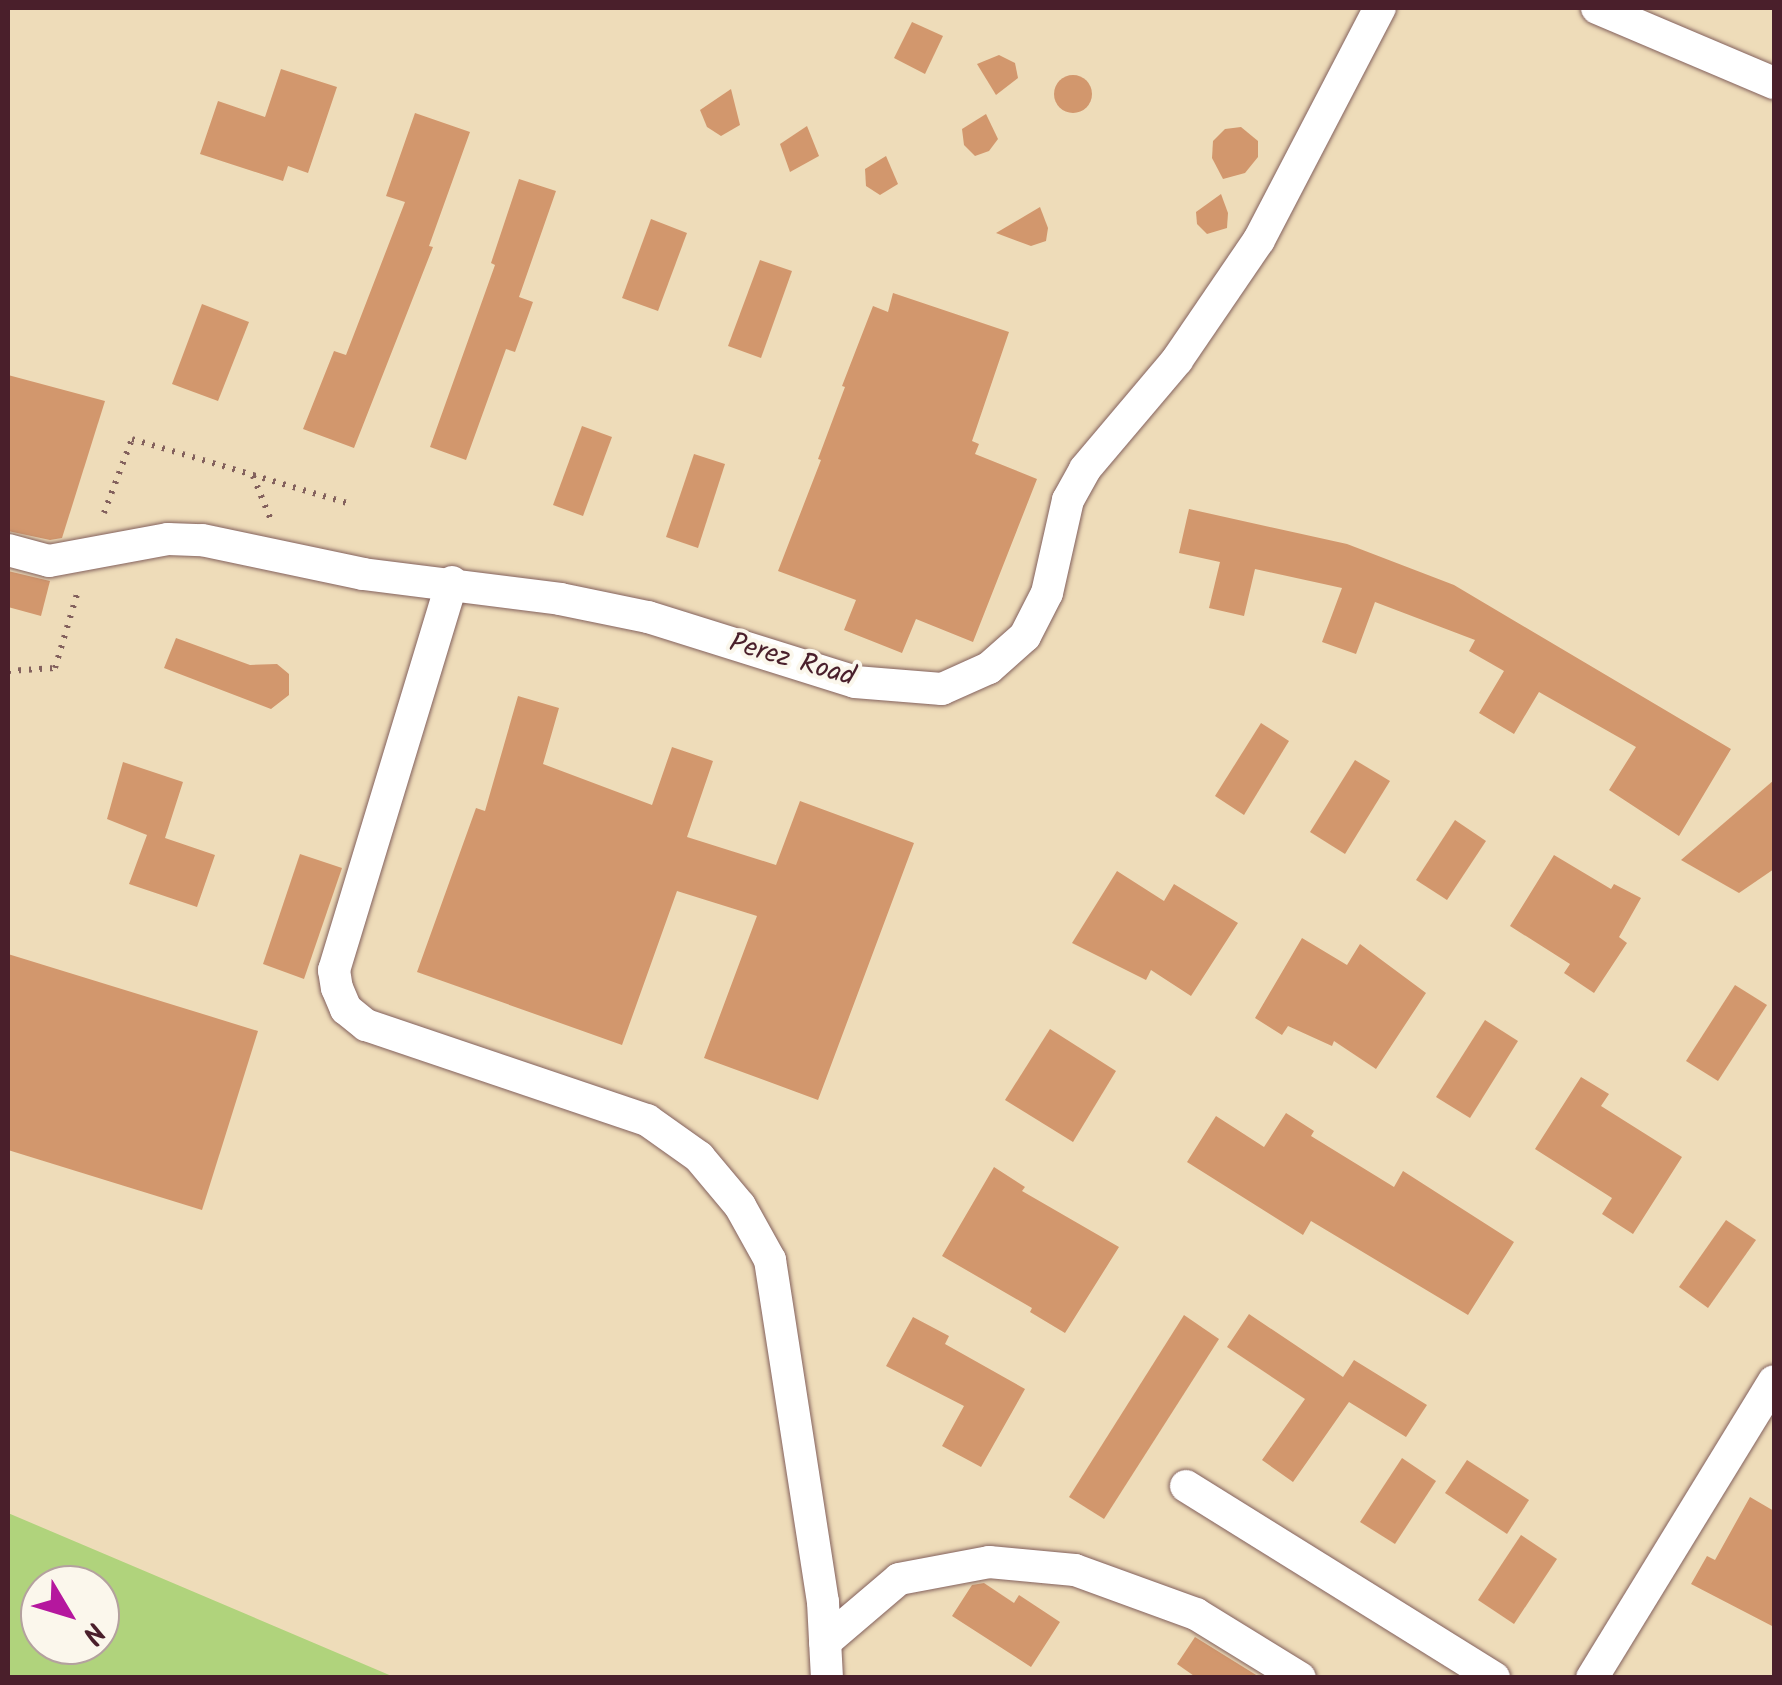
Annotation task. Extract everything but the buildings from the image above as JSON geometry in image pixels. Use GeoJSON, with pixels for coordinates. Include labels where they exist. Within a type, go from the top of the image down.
{"type":"FeatureCollection","features":[{"type":"Feature","properties":{"kind":"street","name":"Perez Road"},"geometry":{"type":"LineString","coordinates":[[8,550],[49,561],[168,539],[202,540],[362,574],[452,582],[648,617],[854,682],[942,689],[990,668],[1025,636],[1047,594],[1068,500],[1084,469],[1177,360],[1259,240],[1380,8]]}},
{"type":"Feature","properties":{"kind":"street"},"geometry":{"type":"LineString","coordinates":[[1597,8],[1774,83]]}},
{"type":"Feature","properties":{"kind":"street"},"geometry":{"type":"LineString","coordinates":[[452,582],[334,970],[336,988],[346,1009],[366,1025],[647,1120],[699,1158],[740,1206],[770,1260],[824,1602],[827,1678]]}},
{"type":"Feature","properties":{"kind":"street"},"geometry":{"type":"LineString","coordinates":[[1592,1678],[1774,1381]]}},
{"type":"Feature","properties":{"kind":"street"},"geometry":{"type":"LineString","coordinates":[[1186,1486],[1494,1678]]}},
{"type":"Feature","properties":{"kind":"street"},"geometry":{"type":"LineString","coordinates":[[826,1642],[899,1578],[989,1562],[1075,1570],[1196,1614],[1300,1678]]}},
{"type":"Feature","properties":{"kind":"path"},"geometry":{"type":"LineString","coordinates":[[8,671],[55,668],[89,552],[132,439],[347,504]]}},
{"type":"Feature","properties":{"kind":"green space"},"geometry":{"type":"Polygon","coordinates":[[[8,1513],[394,1677],[8,1677],[8,1513]]]}}]}
